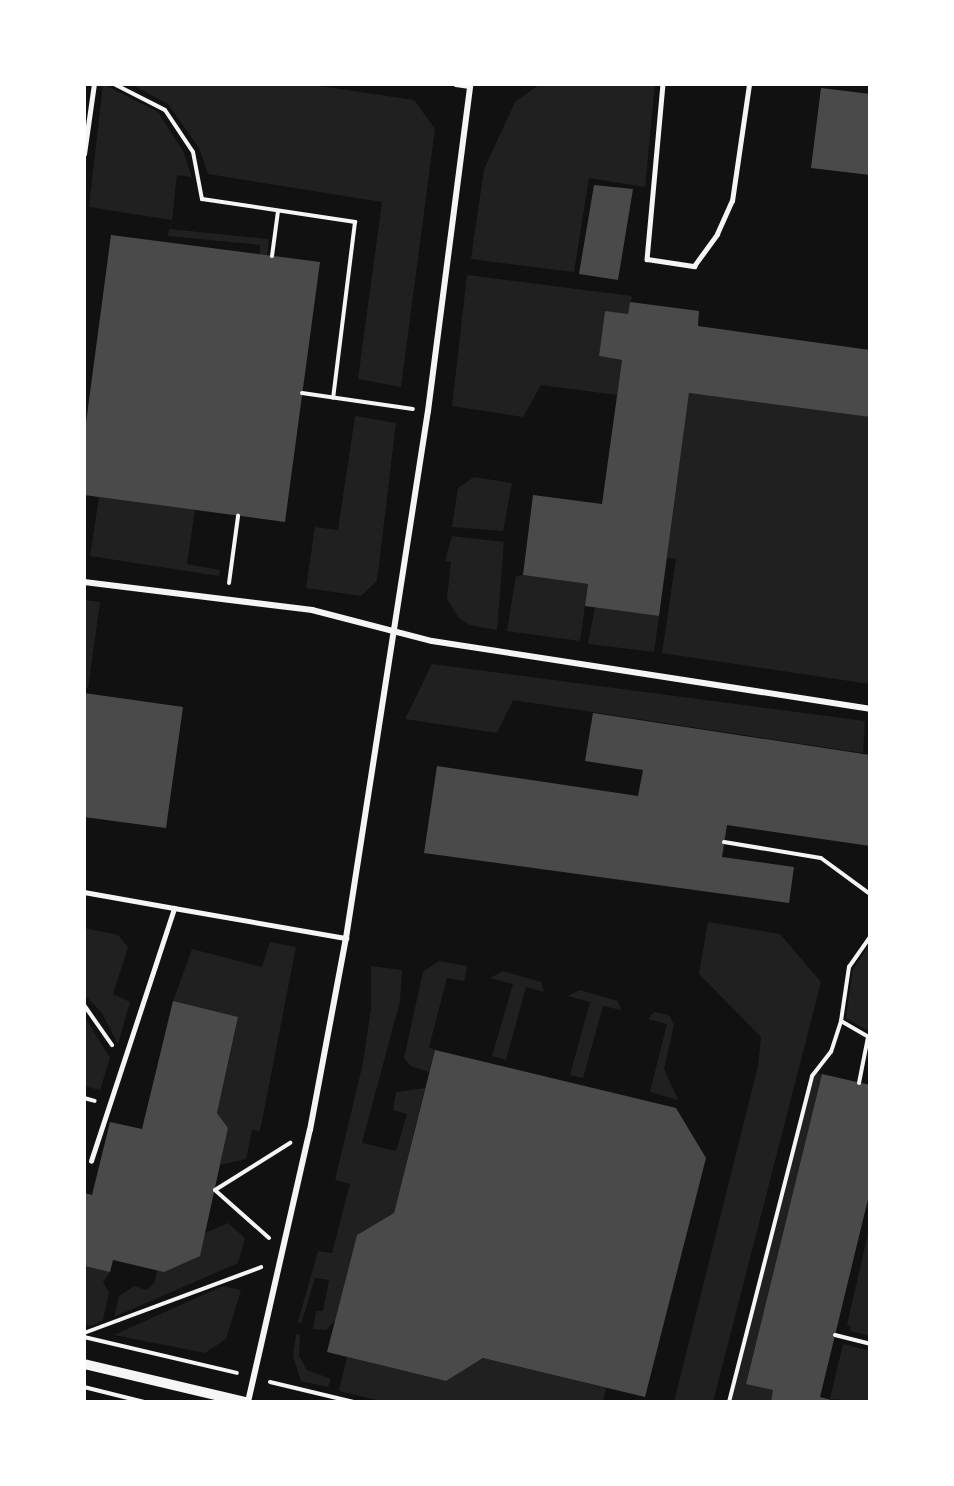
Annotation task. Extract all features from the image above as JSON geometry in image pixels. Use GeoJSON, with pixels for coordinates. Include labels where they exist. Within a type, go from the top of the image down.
{"type":"FeatureCollection","features":[{"type":"Feature","properties":{"kind":"street"},"geometry":{"type":"LineString","coordinates":[[84,1364],[246,1402],[254,1377],[310,1130],[346,938],[395,632],[428,411],[472,85],[456,84]]}},
{"type":"Feature","properties":{"kind":"street"},"geometry":{"type":"LineString","coordinates":[[84,582],[312,610],[444,643],[870,709]]}},
{"type":"Feature","properties":{"kind":"lane"},"geometry":{"type":"LineString","coordinates":[[84,154],[94,84]]}},
{"type":"Feature","properties":{"kind":"lane"},"geometry":{"type":"LineString","coordinates":[[663,84],[648,259],[694,266],[717,234],[732,201],[741,164],[749,84]]}},
{"type":"Feature","properties":{"kind":"lane"},"geometry":{"type":"LineString","coordinates":[[84,892],[346,938]]}},
{"type":"Feature","properties":{"kind":"lane"},"geometry":{"type":"LineString","coordinates":[[91,1161],[174,908]]}},
{"type":"Feature","properties":{"kind":"path"},"geometry":{"type":"LineString","coordinates":[[114,84],[165,110],[193,152],[202,199],[355,222],[333,398]]}},
{"type":"Feature","properties":{"kind":"path"},"geometry":{"type":"LineString","coordinates":[[272,256],[278,211]]}},
{"type":"Feature","properties":{"kind":"path"},"geometry":{"type":"LineString","coordinates":[[302,393],[428,411]]}},
{"type":"Feature","properties":{"kind":"path"},"geometry":{"type":"LineString","coordinates":[[226,601],[238,516]]}},
{"type":"Feature","properties":{"kind":"path"},"geometry":{"type":"LineString","coordinates":[[724,842],[821,858],[870,894]]}},
{"type":"Feature","properties":{"kind":"path"},"geometry":{"type":"LineString","coordinates":[[729,1402],[812,1076],[831,1052],[841,1021],[849,967],[870,937]]}},
{"type":"Feature","properties":{"kind":"path"},"geometry":{"type":"LineString","coordinates":[[84,1005],[103,1028],[123,1067]]}},
{"type":"Feature","properties":{"kind":"path"},"geometry":{"type":"LineString","coordinates":[[841,1021],[869,1037],[859,1083]]}},
{"type":"Feature","properties":{"kind":"path"},"geometry":{"type":"LineString","coordinates":[[283,1250],[215,1190],[310,1130]]}},
{"type":"Feature","properties":{"kind":"path"},"geometry":{"type":"LineString","coordinates":[[84,1335],[281,1260]]}},
{"type":"Feature","properties":{"kind":"path"},"geometry":{"type":"LineString","coordinates":[[84,1335],[354,1402]]}},
{"type":"Feature","properties":{"kind":"path"},"geometry":{"type":"LineString","coordinates":[[835,1335],[870,1344]]}},
{"type":"Feature","properties":{"kind":"path"},"geometry":{"type":"LineString","coordinates":[[84,1387],[144,1402]]}},
{"type":"Feature","properties":{"kind":"shaded area"},"geometry":{"type":"Polygon","coordinates":[[[103,84],[158,112],[183,151],[192,177],[177,175],[172,220],[89,207],[103,84]]]}},
{"type":"Feature","properties":{"kind":"shaded area"},"geometry":{"type":"Polygon","coordinates":[[[131,84],[306,84],[414,100],[435,129],[401,387],[358,379],[382,202],[208,174],[199,148],[168,104],[131,84]]]}},
{"type":"Feature","properties":{"kind":"shaded area"},"geometry":{"type":"Polygon","coordinates":[[[540,84],[655,84],[645,187],[589,178],[574,272],[471,259],[484,169],[515,102],[540,84]]]}},
{"type":"Feature","properties":{"kind":"shaded area"},"geometry":{"type":"Polygon","coordinates":[[[169,229],[269,239],[267,255],[260,254],[260,245],[168,236],[169,229]]]}},
{"type":"Feature","properties":{"kind":"shaded area"},"geometry":{"type":"Polygon","coordinates":[[[467,275],[632,296],[628,314],[605,312],[599,356],[622,360],[617,395],[541,385],[523,417],[452,406],[467,275]]]}},
{"type":"Feature","properties":{"kind":"shaded area"},"geometry":{"type":"Polygon","coordinates":[[[689,393],[870,417],[870,684],[662,653],[676,559],[667,558],[689,393]]]}},
{"type":"Feature","properties":{"kind":"shaded area"},"geometry":{"type":"Polygon","coordinates":[[[355,416],[396,423],[377,581],[361,596],[306,588],[315,527],[338,530],[355,416]]]}},
{"type":"Feature","properties":{"kind":"shaded area"},"geometry":{"type":"Polygon","coordinates":[[[474,477],[512,483],[503,531],[452,527],[458,488],[474,477]]]}},
{"type":"Feature","properties":{"kind":"shaded area"},"geometry":{"type":"Polygon","coordinates":[[[99,497],[195,510],[187,564],[220,570],[219,576],[90,556],[99,497]]]}},
{"type":"Feature","properties":{"kind":"shaded area"},"geometry":{"type":"Polygon","coordinates":[[[452,536],[504,542],[497,630],[469,625],[458,617],[447,599],[451,562],[445,561],[452,536]]]}},
{"type":"Feature","properties":{"kind":"shaded area"},"geometry":{"type":"Polygon","coordinates":[[[516,576],[588,584],[580,641],[507,631],[516,576]]]}},
{"type":"Feature","properties":{"kind":"shaded area"},"geometry":{"type":"Polygon","coordinates":[[[84,600],[100,602],[88,688],[84,687],[84,600]]]}},
{"type":"Feature","properties":{"kind":"shaded area"},"geometry":{"type":"Polygon","coordinates":[[[595,607],[659,616],[654,652],[588,644],[595,607]]]}},
{"type":"Feature","properties":{"kind":"shaded area"},"geometry":{"type":"Polygon","coordinates":[[[432,664],[865,721],[863,753],[513,700],[497,733],[405,719],[432,664]]]}},
{"type":"Feature","properties":{"kind":"shaded area"},"geometry":{"type":"Polygon","coordinates":[[[708,922],[780,934],[821,982],[713,1402],[674,1402],[758,1066],[761,1037],[699,974],[708,922]]]}},
{"type":"Feature","properties":{"kind":"shaded area"},"geometry":{"type":"Polygon","coordinates":[[[84,928],[118,935],[128,947],[113,994],[130,1002],[118,1044],[102,1013],[84,994],[84,928]]]}},
{"type":"Feature","properties":{"kind":"shaded area"},"geometry":{"type":"Polygon","coordinates":[[[270,942],[296,947],[260,1131],[252,1130],[246,1159],[220,1165],[228,1128],[217,1113],[238,1018],[173,1001],[192,949],[262,967],[270,942]]]}},
{"type":"Feature","properties":{"kind":"shaded area"},"geometry":{"type":"Polygon","coordinates":[[[870,944],[870,1032],[846,1018],[853,969],[870,944]]]}},
{"type":"Feature","properties":{"kind":"shaded area"},"geometry":{"type":"Polygon","coordinates":[[[439,961],[467,966],[464,981],[447,978],[429,1047],[435,1050],[429,1072],[411,1066],[404,1058],[423,972],[439,961]]]}},
{"type":"Feature","properties":{"kind":"shaded area"},"geometry":{"type":"Polygon","coordinates":[[[371,966],[402,970],[400,1001],[362,1143],[396,1151],[407,1114],[393,1110],[396,1092],[425,1088],[394,1213],[357,1235],[335,1321],[326,1330],[313,1329],[316,1311],[323,1311],[329,1280],[315,1278],[301,1324],[298,1322],[318,1251],[332,1253],[350,1184],[335,1180],[363,1063],[371,1008],[371,966]]]}},
{"type":"Feature","properties":{"kind":"shaded area"},"geometry":{"type":"Polygon","coordinates":[[[503,971],[541,982],[544,992],[526,987],[506,1060],[492,1056],[513,984],[490,978],[503,971]]]}},
{"type":"Feature","properties":{"kind":"shaded area"},"geometry":{"type":"Polygon","coordinates":[[[580,990],[618,1001],[621,1010],[603,1006],[583,1078],[570,1075],[590,1002],[568,996],[580,990]]]}},
{"type":"Feature","properties":{"kind":"shaded area"},"geometry":{"type":"Polygon","coordinates":[[[654,1012],[669,1015],[674,1025],[664,1069],[678,1100],[650,1092],[667,1024],[648,1019],[654,1012]]]}},
{"type":"Feature","properties":{"kind":"shaded area"},"geometry":{"type":"Polygon","coordinates":[[[84,1016],[110,1058],[100,1090],[84,1086],[84,1016]]]}},
{"type":"Feature","properties":{"kind":"shaded area"},"geometry":{"type":"Polygon","coordinates":[[[811,1072],[822,1074],[746,1383],[773,1390],[771,1402],[728,1402],[811,1072]]]}},
{"type":"Feature","properties":{"kind":"shaded area"},"geometry":{"type":"Polygon","coordinates":[[[228,1223],[245,1238],[238,1263],[114,1317],[119,1296],[134,1286],[147,1290],[155,1282],[157,1270],[205,1233],[228,1223]]]}},
{"type":"Feature","properties":{"kind":"shaded area"},"geometry":{"type":"Polygon","coordinates":[[[870,1225],[870,1336],[850,1331],[851,1326],[847,1325],[870,1225]]]}},
{"type":"Feature","properties":{"kind":"shaded area"},"geometry":{"type":"Polygon","coordinates":[[[84,1266],[110,1272],[103,1282],[109,1293],[103,1320],[92,1326],[84,1324],[84,1266]]]}},
{"type":"Feature","properties":{"kind":"shaded area"},"geometry":{"type":"Polygon","coordinates":[[[223,1286],[241,1290],[226,1339],[205,1353],[114,1335],[223,1286]]]}},
{"type":"Feature","properties":{"kind":"shaded area"},"geometry":{"type":"Polygon","coordinates":[[[296,1334],[300,1335],[299,1356],[307,1370],[331,1379],[328,1387],[301,1381],[293,1356],[296,1334]]]}},
{"type":"Feature","properties":{"kind":"shaded area"},"geometry":{"type":"Polygon","coordinates":[[[843,1344],[870,1351],[870,1402],[830,1399],[843,1344]]]}},
{"type":"Feature","properties":{"kind":"shaded area"},"geometry":{"type":"Polygon","coordinates":[[[347,1357],[446,1381],[483,1358],[606,1388],[603,1402],[385,1402],[339,1391],[347,1357]]]}},
{"type":"Feature","properties":{"kind":"building"},"geometry":{"type":"Polygon","coordinates":[[[821,88],[870,94],[870,175],[811,168],[821,88]]]}},
{"type":"Feature","properties":{"kind":"building"},"geometry":{"type":"Polygon","coordinates":[[[594,185],[633,189],[618,280],[579,274],[594,185]]]}},
{"type":"Feature","properties":{"kind":"building"},"geometry":{"type":"Polygon","coordinates":[[[111,235],[320,262],[285,522],[84,495],[84,438],[111,235]]]}},
{"type":"Feature","properties":{"kind":"building"},"geometry":{"type":"Polygon","coordinates":[[[630,302],[699,311],[698,326],[870,350],[870,417],[689,393],[659,616],[585,606],[588,584],[523,575],[533,495],[602,504],[622,360],[599,356],[605,311],[628,314],[630,302]]]}},
{"type":"Feature","properties":{"kind":"building"},"geometry":{"type":"Polygon","coordinates":[[[84,693],[183,707],[166,828],[84,817],[84,693]]]}},
{"type":"Feature","properties":{"kind":"building"},"geometry":{"type":"Polygon","coordinates":[[[593,713],[870,755],[870,846],[727,825],[722,857],[794,867],[789,903],[424,853],[437,766],[638,796],[643,770],[585,761],[593,713]]]}},
{"type":"Feature","properties":{"kind":"building"},"geometry":{"type":"Polygon","coordinates":[[[173,1001],[238,1017],[217,1113],[228,1128],[200,1256],[164,1272],[113,1260],[110,1272],[84,1266],[84,1193],[92,1195],[110,1122],[142,1129],[173,1001]]]}},
{"type":"Feature","properties":{"kind":"building"},"geometry":{"type":"Polygon","coordinates":[[[435,1050],[676,1108],[706,1158],[645,1397],[483,1358],[446,1381],[327,1352],[357,1235],[394,1213],[435,1050]]]}},
{"type":"Feature","properties":{"kind":"building"},"geometry":{"type":"Polygon","coordinates":[[[822,1074],[870,1085],[870,1191],[820,1397],[839,1402],[771,1402],[773,1390],[746,1384],[822,1074]]]}}]}
